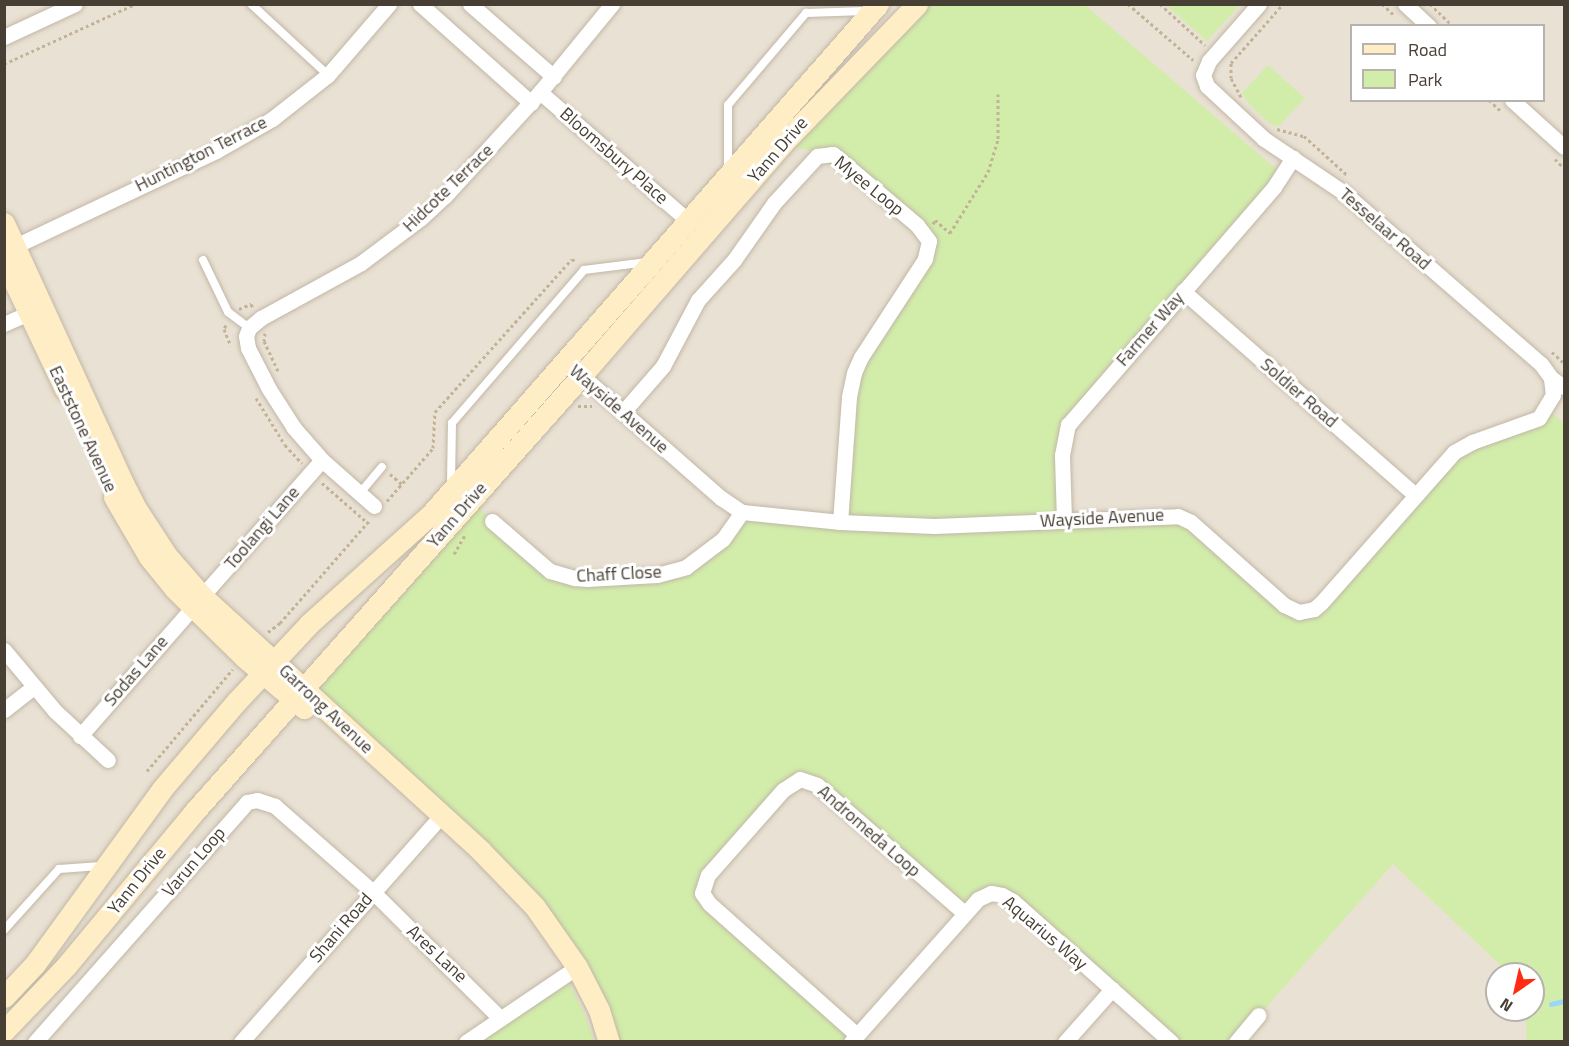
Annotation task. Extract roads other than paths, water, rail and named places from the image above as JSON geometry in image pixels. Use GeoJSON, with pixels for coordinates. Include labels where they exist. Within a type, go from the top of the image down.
{"type":"FeatureCollection","features":[{"type":"Feature","properties":{"kind":"street"},"geometry":{"type":"LineString","coordinates":[[4,37],[75,4]]}},
{"type":"Feature","properties":{"kind":"street","name":"Huntington Terrace"},"geometry":{"type":"LineString","coordinates":[[8,252],[243,137],[304,96],[328,75],[389,4]]}},
{"type":"Feature","properties":{"kind":"street","name":"Bloomsbury Place"},"geometry":{"type":"LineString","coordinates":[[420,4],[687,220]]}},
{"type":"Feature","properties":{"kind":"street"},"geometry":{"type":"LineString","coordinates":[[470,4],[554,77]]}},
{"type":"Feature","properties":{"kind":"street","name":"Hidcote Terrace"},"geometry":{"type":"LineString","coordinates":[[249,328],[261,318],[361,263],[397,237],[445,196],[536,98],[612,4]]}},
{"type":"Feature","properties":{"kind":"street","name":"Yann Drive"},"geometry":{"type":"LineString","coordinates":[[4,1031],[68,965],[193,813],[582,375],[790,135],[917,4]]}},
{"type":"Feature","properties":{"kind":"street","name":"Tesselaar Road"},"geometry":{"type":"LineString","coordinates":[[1259,4],[1215,54],[1204,72],[1212,93],[1264,139],[1343,192],[1535,359],[1551,378],[1564,387]]}},
{"type":"Feature","properties":{"kind":"street"},"geometry":{"type":"LineString","coordinates":[[1405,4],[1427,24]]}},
{"type":"Feature","properties":{"kind":"street","name":"Yann Drive"},"geometry":{"type":"LineString","coordinates":[[4,997],[35,964],[162,789],[269,667],[310,623],[400,542],[451,492],[875,8]]}},
{"type":"Feature","properties":{"kind":"street"},"geometry":{"type":"LineString","coordinates":[[1514,102],[1564,147]]}},
{"type":"Feature","properties":{"kind":"street","name":"Myee Loop"},"geometry":{"type":"LineString","coordinates":[[624,412],[669,357],[698,300],[734,260],[774,203],[817,156],[833,154],[925,234],[929,241],[924,259],[861,357],[854,373],[849,397],[840,522]]}},
{"type":"Feature","properties":{"kind":"street","name":"Farmer Way"},"geometry":{"type":"LineString","coordinates":[[1064,520],[1062,455],[1068,425],[1274,187],[1293,158]]}},
{"type":"Feature","properties":{"kind":"street","name":"Eaststone Avenue"},"geometry":{"type":"LineString","coordinates":[[4,223],[8,252],[36,310],[127,522],[175,589]]}},
{"type":"Feature","properties":{"kind":"street","name":"Soldier Road"},"geometry":{"type":"LineString","coordinates":[[1183,291],[1415,495]]}},
{"type":"Feature","properties":{"kind":"street"},"geometry":{"type":"LineString","coordinates":[[4,324],[36,310]]}},
{"type":"Feature","properties":{"kind":"street","name":"Eaststone Avenue"},"geometry":{"type":"LineString","coordinates":[[36,310],[67,359]]}},
{"type":"Feature","properties":{"kind":"street"},"geometry":{"type":"LineString","coordinates":[[249,328],[246,336],[248,348],[269,389],[294,428],[322,460],[374,506]]}},
{"type":"Feature","properties":{"kind":"street","name":"Garrong Avenue"},"geometry":{"type":"LineString","coordinates":[[67,359],[137,510],[198,601],[437,820],[515,904],[549,948],[571,971],[599,1010],[609,1041]]}},
{"type":"Feature","properties":{"kind":"street","name":"Wayside Avenue"},"geometry":{"type":"LineString","coordinates":[[565,361],[721,498],[742,512],[840,522],[934,526],[1163,514],[1183,517],[1284,605],[1299,612],[1307,612],[1321,603],[1415,495],[1461,448],[1539,418],[1553,395],[1551,378]]}},
{"type":"Feature","properties":{"kind":"street","name":"Toolangi Lane"},"geometry":{"type":"LineString","coordinates":[[198,601],[322,460]]}},
{"type":"Feature","properties":{"kind":"street","name":"Chaff Close"},"geometry":{"type":"LineString","coordinates":[[492,521],[550,571],[587,579],[657,575],[686,567],[723,539],[742,512]]}},
{"type":"Feature","properties":{"kind":"street","name":"Garrong Avenue"},"geometry":{"type":"LineString","coordinates":[[175,589],[198,601]]}},
{"type":"Feature","properties":{"kind":"street","name":"Sodas Lane"},"geometry":{"type":"LineString","coordinates":[[80,736],[198,601]]}},
{"type":"Feature","properties":{"kind":"street"},"geometry":{"type":"LineString","coordinates":[[4,650],[33,687],[80,736],[108,760]]}},
{"type":"Feature","properties":{"kind":"street"},"geometry":{"type":"LineString","coordinates":[[4,710],[33,687]]}},
{"type":"Feature","properties":{"kind":"street","name":"Andromeda Loop"},"geometry":{"type":"LineString","coordinates":[[854,1038],[709,903],[702,893],[708,875],[783,790],[800,779],[817,785],[964,914]]}},
{"type":"Feature","properties":{"kind":"street","name":"Varun Loop"},"geometry":{"type":"LineString","coordinates":[[35,1041],[247,802],[257,800],[275,806],[373,892]]}},
{"type":"Feature","properties":{"kind":"street","name":"Shani Road"},"geometry":{"type":"LineString","coordinates":[[241,1041],[437,820]]}},
{"type":"Feature","properties":{"kind":"street","name":"Ares Lane"},"geometry":{"type":"LineString","coordinates":[[373,892],[475,990],[500,1018]]}},
{"type":"Feature","properties":{"kind":"street","name":"Aquarius Way"},"geometry":{"type":"LineString","coordinates":[[854,1038],[978,899],[991,893],[1002,895],[1171,1041]]}},
{"type":"Feature","properties":{"kind":"street"},"geometry":{"type":"LineString","coordinates":[[466,1041],[571,971]]}},
{"type":"Feature","properties":{"kind":"street","name":"Garrong Avenue"},"geometry":{"type":"LineString","coordinates":[[571,971],[594,1041]]}},
{"type":"Feature","properties":{"kind":"street"},"geometry":{"type":"LineString","coordinates":[[1065,1041],[1112,989]]}},
{"type":"Feature","properties":{"kind":"street"},"geometry":{"type":"LineString","coordinates":[[1236,1041],[1258,1015]]}},
{"type":"Feature","properties":{"kind":"lane"},"geometry":{"type":"LineString","coordinates":[[251,4],[328,75]]}},
{"type":"Feature","properties":{"kind":"lane"},"geometry":{"type":"LineString","coordinates":[[729,172],[728,105],[806,13],[875,8]]}},
{"type":"Feature","properties":{"kind":"lane"},"geometry":{"type":"LineString","coordinates":[[203,260],[228,312],[249,328]]}},
{"type":"Feature","properties":{"kind":"lane"},"geometry":{"type":"LineString","coordinates":[[451,492],[452,423],[584,270],[652,261]]}},
{"type":"Feature","properties":{"kind":"lane"},"geometry":{"type":"LineString","coordinates":[[360,493],[382,467]]}},
{"type":"Feature","properties":{"kind":"lane"},"geometry":{"type":"LineString","coordinates":[[4,930],[58,869],[106,866]]}},
{"type":"Feature","properties":{"kind":"waterway"},"geometry":{"type":"LineString","coordinates":[[1551,1004],[1564,1001]]}}]}
